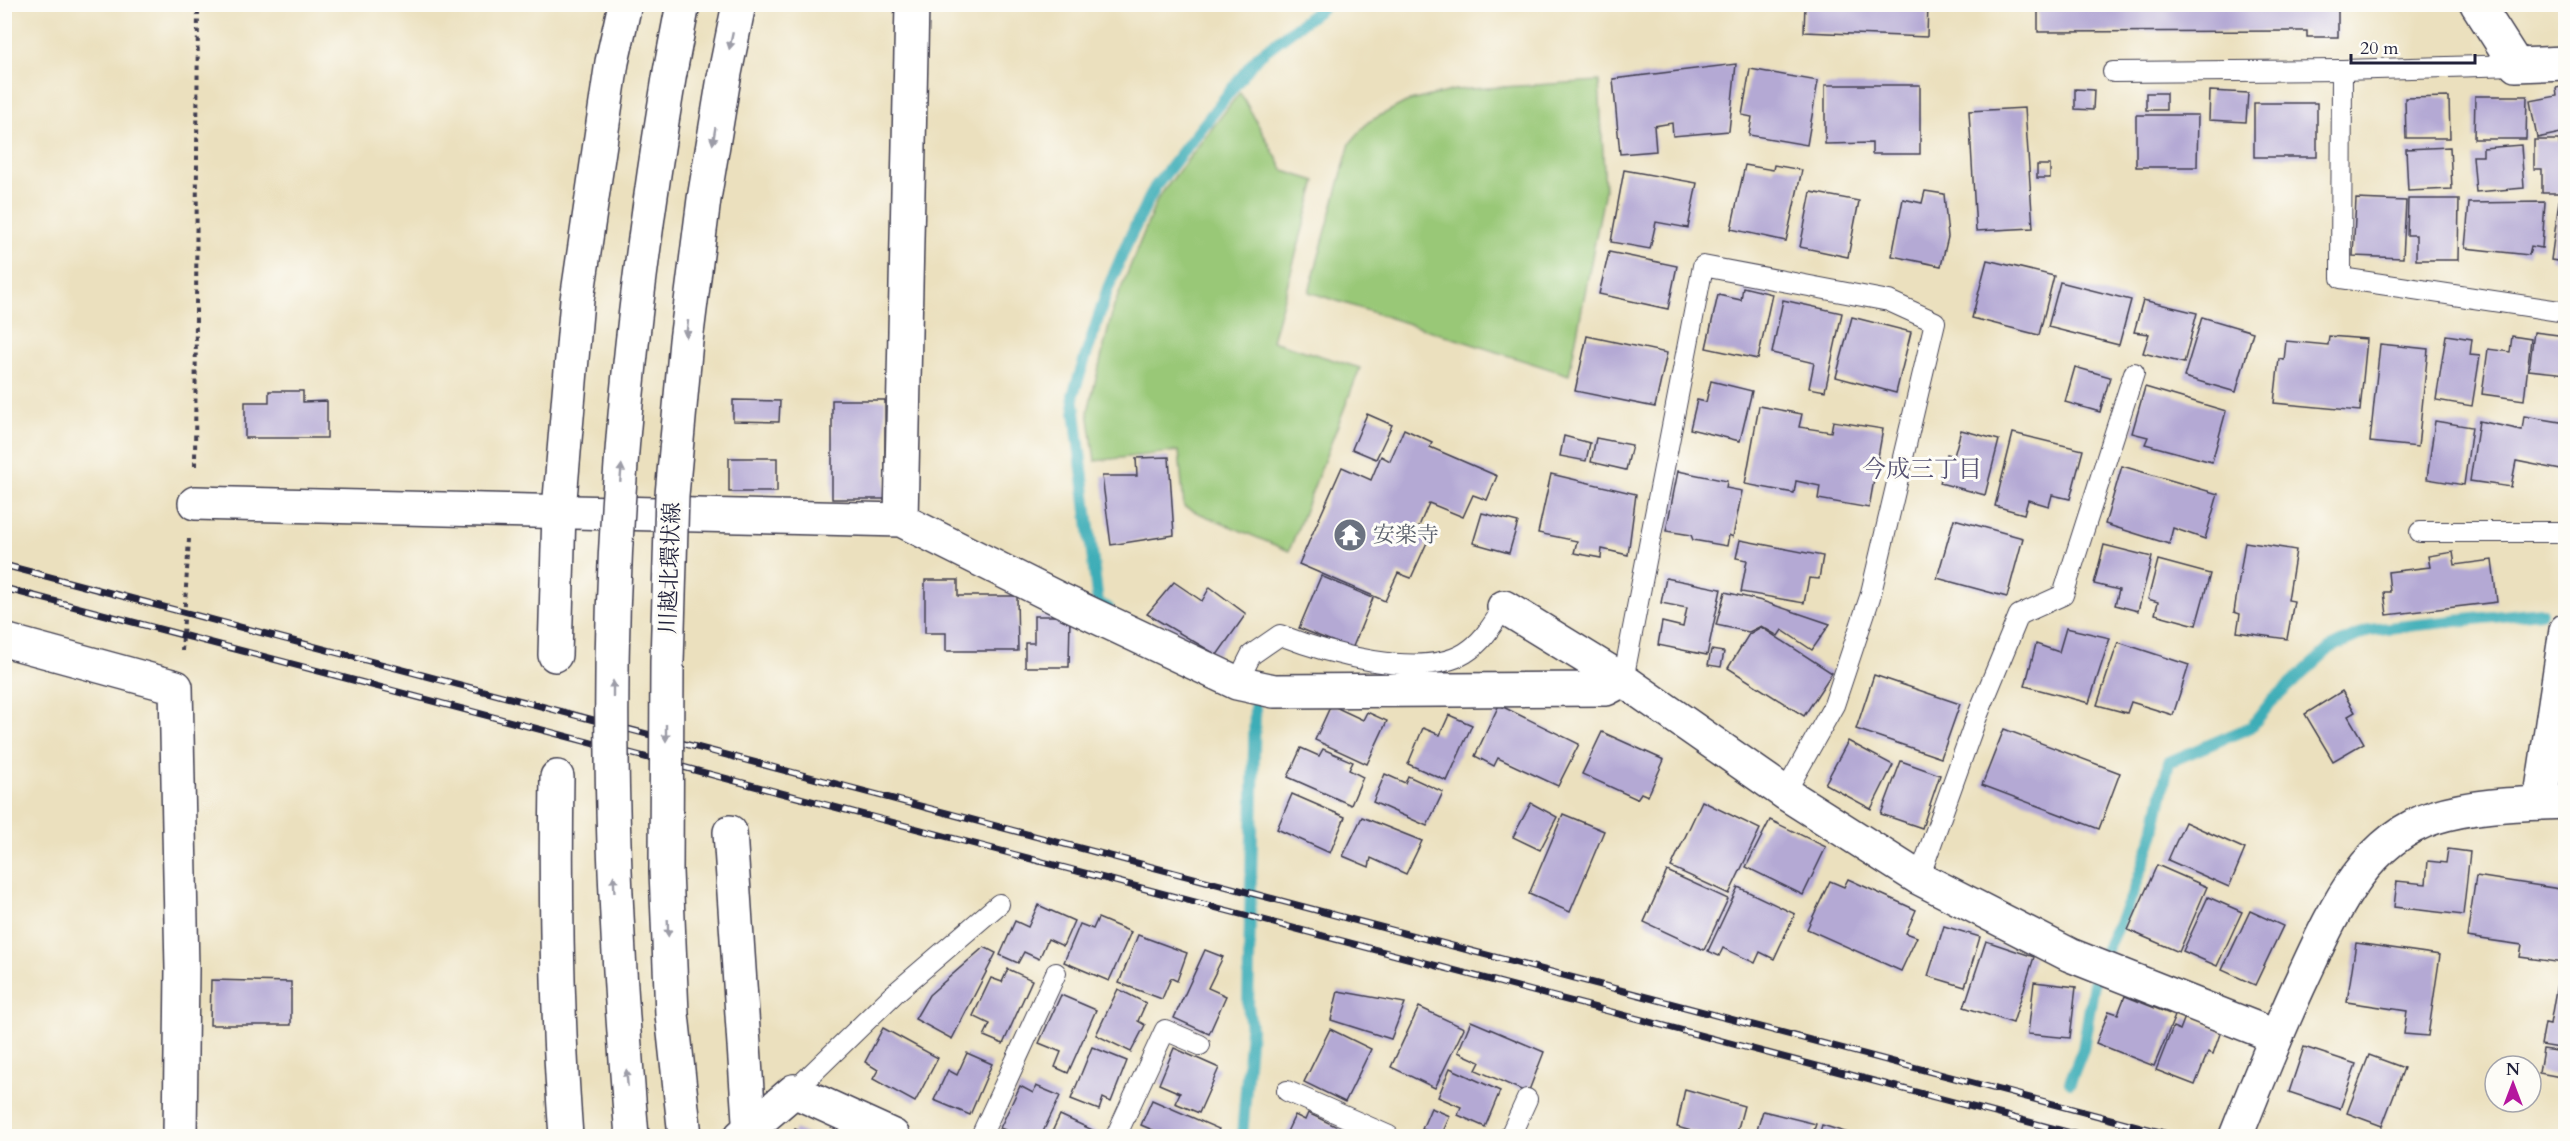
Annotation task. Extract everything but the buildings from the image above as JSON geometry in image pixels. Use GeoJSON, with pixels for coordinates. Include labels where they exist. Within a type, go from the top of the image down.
{"type":"FeatureCollection","features":[{"type":"Feature","properties":{"kind":"street"},"geometry":{"type":"LineString","coordinates":[[555,655],[559,510],[576,300],[612,62],[625,4]]}},
{"type":"Feature","properties":{"kind":"street"},"geometry":{"type":"LineString","coordinates":[[632,1137],[614,872],[613,640],[619,494],[633,336],[650,192],[683,4]]}},
{"type":"Feature","properties":{"kind":"street","name":"川越北環状線"},"geometry":{"type":"LineString","coordinates":[[685,1137],[672,1014],[666,871],[667,662],[672,495],[686,341],[724,78],[739,4]]}},
{"type":"Feature","properties":{"kind":"street"},"geometry":{"type":"LineString","coordinates":[[901,520],[912,4]]}},
{"type":"Feature","properties":{"kind":"street"},"geometry":{"type":"LineString","coordinates":[[2477,4],[2516,65],[2565,63]]}},
{"type":"Feature","properties":{"kind":"street"},"geometry":{"type":"LineString","coordinates":[[195,503],[901,520],[1059,599],[1237,683],[1274,691],[1594,689],[1606,688],[1623,680]]}},
{"type":"Feature","properties":{"kind":"street"},"geometry":{"type":"LineString","coordinates":[[1504,608],[1623,680],[1785,793],[1919,878],[2070,955],[2275,1036]]}},
{"type":"Feature","properties":{"kind":"street"},"geometry":{"type":"LineString","coordinates":[[2236,1137],[2275,1036],[2335,909],[2352,884],[2384,847],[2408,830],[2433,818],[2474,808],[2553,802],[2565,630]]}},
{"type":"Feature","properties":{"kind":"street"},"geometry":{"type":"LineString","coordinates":[[4,640],[176,687],[182,969],[180,1137]]}},
{"type":"Feature","properties":{"kind":"street"},"geometry":{"type":"LineString","coordinates":[[557,777],[555,880],[566,1137]]}},
{"type":"Feature","properties":{"kind":"street"},"geometry":{"type":"LineString","coordinates":[[730,832],[747,1134]]}},
{"type":"Feature","properties":{"kind":"street"},"geometry":{"type":"LineString","coordinates":[[747,1134],[794,1090],[893,1137]]}},
{"type":"Feature","properties":{"kind":"lane"},"geometry":{"type":"LineString","coordinates":[[2113,72],[2342,70],[2516,65]]}},
{"type":"Feature","properties":{"kind":"lane"},"geometry":{"type":"LineString","coordinates":[[2342,70],[2341,278],[2565,312]]}},
{"type":"Feature","properties":{"kind":"lane"},"geometry":{"type":"LineString","coordinates":[[1623,680],[1703,267],[1889,301],[1935,322],[1870,597],[1834,705],[1785,793]]}},
{"type":"Feature","properties":{"kind":"lane"},"geometry":{"type":"LineString","coordinates":[[1919,878],[1976,719],[2019,615],[2062,595],[2134,373]]}},
{"type":"Feature","properties":{"kind":"lane"},"geometry":{"type":"LineString","coordinates":[[2420,532],[2565,532]]}},
{"type":"Feature","properties":{"kind":"lane"},"geometry":{"type":"LineString","coordinates":[[1237,683],[1251,655],[1280,635],[1322,651],[1372,662],[1436,664],[1464,653],[1485,636],[1504,608]]}},
{"type":"Feature","properties":{"kind":"lane"},"geometry":{"type":"LineString","coordinates":[[794,1090],[894,993],[999,904]]}},
{"type":"Feature","properties":{"kind":"lane"},"geometry":{"type":"LineString","coordinates":[[981,1137],[1056,973]]}},
{"type":"Feature","properties":{"kind":"lane"},"geometry":{"type":"LineString","coordinates":[[1116,1137],[1165,1030],[1200,1046]]}},
{"type":"Feature","properties":{"kind":"lane"},"geometry":{"type":"LineString","coordinates":[[1287,1090],[1389,1137]]}},
{"type":"Feature","properties":{"kind":"lane"},"geometry":{"type":"LineString","coordinates":[[1510,1137],[1527,1099]]}},
{"type":"Feature","properties":{"kind":"path"},"geometry":{"type":"LineString","coordinates":[[176,687],[182,666],[190,524],[195,503],[198,4]]}},
{"type":"Feature","properties":{"kind":"green space"},"geometry":{"type":"Polygon","coordinates":[[[1599,81],[1605,190],[1569,375],[1309,292],[1350,143],[1368,122],[1406,102],[1455,90],[1599,81]]]}},
{"type":"Feature","properties":{"kind":"green space"},"geometry":{"type":"Polygon","coordinates":[[[1240,92],[1284,171],[1316,181],[1272,341],[1360,368],[1289,551],[1184,507],[1179,451],[1095,461],[1088,411],[1114,306],[1158,198],[1240,92]]]}},
{"type":"Feature","properties":{"kind":"waterway"},"geometry":{"type":"LineString","coordinates":[[1108,608],[1098,603],[1073,395],[1108,288],[1155,187],[1257,57],[1327,4]]}},
{"type":"Feature","properties":{"kind":"waterway"},"geometry":{"type":"LineString","coordinates":[[2106,950],[2133,894],[2153,836],[2169,762],[2251,727],[2271,702],[2330,648],[2369,630],[2541,612]]}},
{"type":"Feature","properties":{"kind":"waterway"},"geometry":{"type":"LineString","coordinates":[[1242,1136],[1251,1029],[1248,1005],[1255,707]]}},
{"type":"Feature","properties":{"kind":"waterway"},"geometry":{"type":"LineString","coordinates":[[2070,1082],[2083,1049],[2095,977]]}},
{"type":"Feature","properties":{"kind":"railway"},"geometry":{"type":"LineString","coordinates":[[4,565],[2175,1136]]}},
{"type":"Feature","properties":{"kind":"railway"},"geometry":{"type":"LineString","coordinates":[[4,588],[2082,1136]]}},
{"type":"Feature","properties":{"kind":"place","name":"安楽寺"},"geometry":{"type":"Point","coordinates":[1350,535]}},
{"type":"Feature","properties":{"kind":"district","name":"今成三丁目"},"geometry":{"type":"Point","coordinates":[1922,469]}}]}
